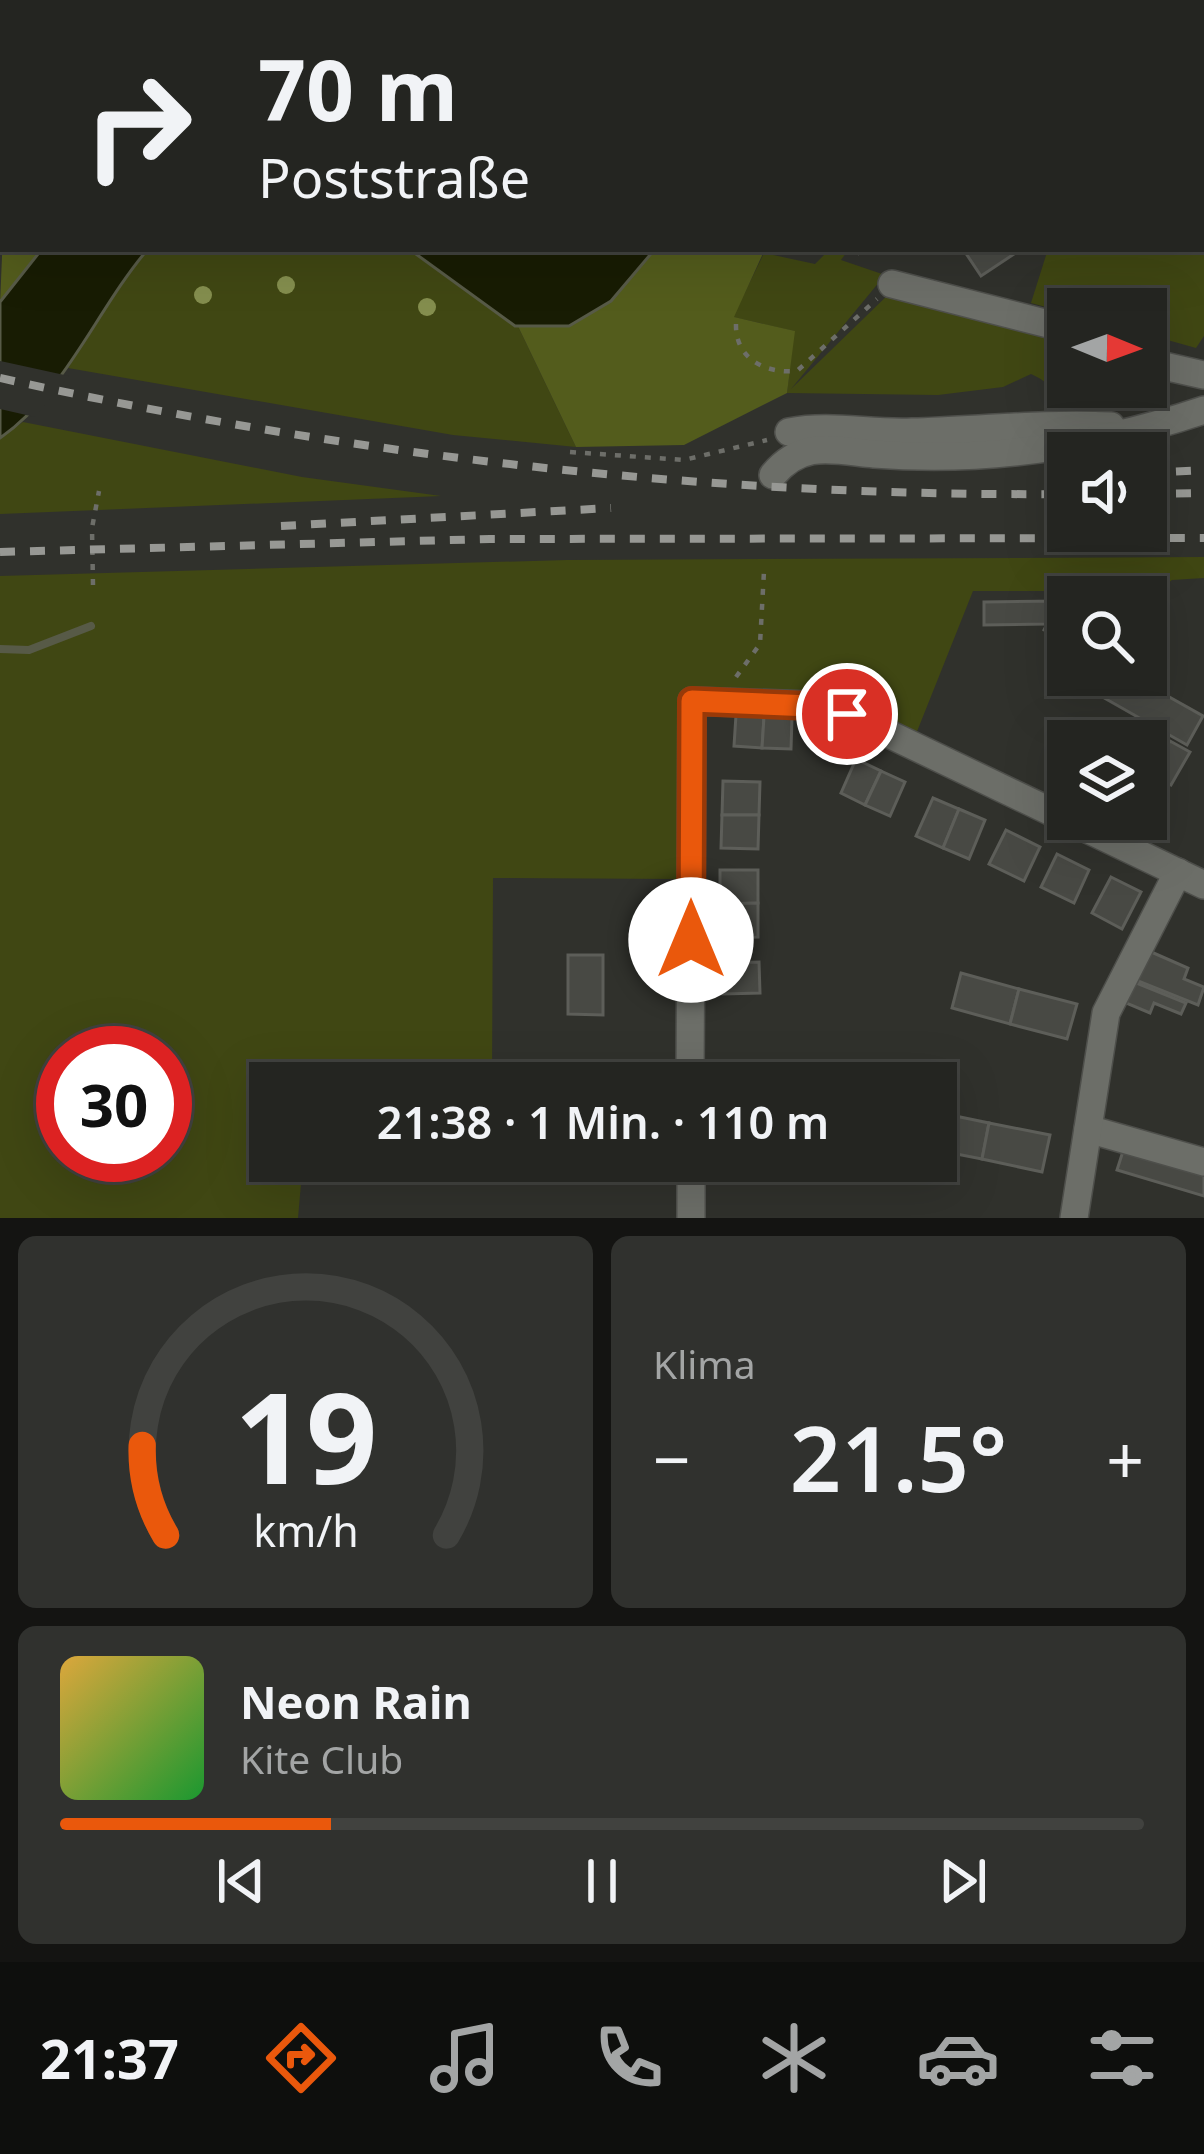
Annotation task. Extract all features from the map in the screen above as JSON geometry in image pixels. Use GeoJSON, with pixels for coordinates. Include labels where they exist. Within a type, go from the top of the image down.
{"type":"FeatureCollection","features":[{"type":"Feature","properties":{"kind":"street"},"geometry":{"type":"LineString","coordinates":[[892,284],[1047,324]]}},
{"type":"Feature","properties":{"kind":"street"},"geometry":{"type":"LineString","coordinates":[[1167,366],[1204,374]]}},
{"type":"Feature","properties":{"kind":"street"},"geometry":{"type":"LineString","coordinates":[[772,475],[793,452],[813,448],[929,458],[998,455],[1145,428],[1204,410]]}},
{"type":"Feature","properties":{"kind":"street"},"geometry":{"type":"LineString","coordinates":[[789,432],[820,427],[907,433],[1042,423],[1145,428]]}},
{"type":"Feature","properties":{"kind":"street"},"geometry":{"type":"LineString","coordinates":[[690,1062],[692,701],[810,706],[847,714],[1204,885]]}},
{"type":"Feature","properties":{"kind":"street"},"geometry":{"type":"LineString","coordinates":[[1074,1218],[1106,1012],[1178,872]]}},
{"type":"Feature","properties":{"kind":"street"},"geometry":{"type":"LineString","coordinates":[[1088,1129],[1204,1162]]}},
{"type":"Feature","properties":{"kind":"street"},"geometry":{"type":"LineString","coordinates":[[691,1182],[691,1218]]}},
{"type":"Feature","properties":{"kind":"path"},"geometry":{"type":"LineString","coordinates":[[736,324],[735,341],[744,354],[761,367],[797,371],[892,284]]}},
{"type":"Feature","properties":{"kind":"path"},"geometry":{"type":"LineString","coordinates":[[570,452],[711,458],[789,432]]}},
{"type":"Feature","properties":{"kind":"path"},"geometry":{"type":"LineString","coordinates":[[93,586],[92,528],[99,491]]}},
{"type":"Feature","properties":{"kind":"path"},"geometry":{"type":"LineString","coordinates":[[728,703],[733,682],[760,644],[764,571]]}},
{"type":"Feature","properties":{"kind":"green space"},"geometry":{"type":"Polygon","coordinates":[[[2,252],[62,252],[0,305],[2,252]]]}},
{"type":"Feature","properties":{"kind":"green space"},"geometry":{"type":"Polygon","coordinates":[[[145,252],[413,252],[516,322],[576,447],[453,435],[68,368],[110,293],[145,252]]]}},
{"type":"Feature","properties":{"kind":"green space"},"geometry":{"type":"Polygon","coordinates":[[[645,252],[764,252],[734,317],[795,331],[787,393],[684,445],[576,447],[516,322],[645,252]]]}},
{"type":"Feature","properties":{"kind":"green space"},"geometry":{"type":"Polygon","coordinates":[[[827,252],[847,252],[841,260],[885,275],[791,389],[893,290],[1047,333],[1047,384],[1031,374],[1003,387],[938,395],[787,393],[794,331],[733,317],[764,253],[815,264],[827,252]]]}},
{"type":"Feature","properties":{"kind":"green space"},"geometry":{"type":"Polygon","coordinates":[[[1047,252],[1204,252],[1204,336],[1196,348],[1167,340],[1167,288],[1047,288],[1047,307],[1031,303],[1047,252]]]}},
{"type":"Feature","properties":{"kind":"green space"},"geometry":{"type":"Polygon","coordinates":[[[23,422],[302,477],[441,496],[0,514],[0,437],[23,422]]]}},
{"type":"Feature","properties":{"kind":"green space"},"geometry":{"type":"Polygon","coordinates":[[[1204,557],[1204,578],[1167,584],[1167,576],[1047,576],[1047,591],[973,591],[916,734],[819,694],[681,692],[678,879],[493,878],[492,1062],[249,1062],[249,1182],[301,1182],[298,1218],[0,1218],[0,576],[567,560],[1204,557]]]}},
{"type":"Feature","properties":{"kind":"shaded area"},"geometry":{"type":"Polygon","coordinates":[[[40,252],[146,252],[44,398],[0,438],[0,302],[40,252]]]}},
{"type":"Feature","properties":{"kind":"shaded area"},"geometry":{"type":"Polygon","coordinates":[[[413,252],[652,252],[611,301],[569,326],[515,326],[413,252]]]}},
{"type":"Feature","properties":{"kind":"pier"},"geometry":{"type":"Polygon","coordinates":[[[0,361],[69,376],[35,417],[0,409],[0,361]]]}},
{"type":"Feature","properties":{"kind":"building"},"geometry":{"type":"Polygon","coordinates":[[[965,252],[1017,252],[981,276],[965,252]]]}},
{"type":"Feature","properties":{"kind":"building"},"geometry":{"type":"Polygon","coordinates":[[[1047,601],[1047,624],[984,625],[984,602],[1047,601]]]}},
{"type":"Feature","properties":{"kind":"building"},"geometry":{"type":"Polygon","coordinates":[[[1101,696],[1167,696],[1203,716],[1187,745],[1167,734],[1167,720],[1143,720],[1101,696]]]}},
{"type":"Feature","properties":{"kind":"building"},"geometry":{"type":"Polygon","coordinates":[[[736,715],[764,717],[762,748],[734,746],[736,715]]]}},
{"type":"Feature","properties":{"kind":"building"},"geometry":{"type":"Polygon","coordinates":[[[764,717],[792,718],[791,749],[762,748],[764,717]]]}},
{"type":"Feature","properties":{"kind":"building"},"geometry":{"type":"Polygon","coordinates":[[[1170,741],[1190,752],[1171,785],[1167,783],[1170,741]]]}},
{"type":"Feature","properties":{"kind":"building"},"geometry":{"type":"Polygon","coordinates":[[[856,759],[881,771],[865,805],[841,793],[856,759]]]}},
{"type":"Feature","properties":{"kind":"building"},"geometry":{"type":"Polygon","coordinates":[[[881,771],[905,782],[890,816],[865,805],[881,771]]]}},
{"type":"Feature","properties":{"kind":"building"},"geometry":{"type":"Polygon","coordinates":[[[723,781],[760,782],[759,815],[722,815],[723,781]]]}},
{"type":"Feature","properties":{"kind":"building"},"geometry":{"type":"Polygon","coordinates":[[[933,798],[959,809],[943,848],[916,836],[933,798]]]}},
{"type":"Feature","properties":{"kind":"building"},"geometry":{"type":"Polygon","coordinates":[[[959,809],[985,820],[969,859],[943,848],[959,809]]]}},
{"type":"Feature","properties":{"kind":"building"},"geometry":{"type":"Polygon","coordinates":[[[722,815],[759,815],[758,849],[721,848],[722,815]]]}},
{"type":"Feature","properties":{"kind":"building"},"geometry":{"type":"Polygon","coordinates":[[[1006,830],[1040,847],[1024,881],[989,864],[1006,830]]]}},
{"type":"Feature","properties":{"kind":"building"},"geometry":{"type":"Polygon","coordinates":[[[1057,854],[1089,870],[1074,903],[1041,887],[1057,854]]]}},
{"type":"Feature","properties":{"kind":"building"},"geometry":{"type":"Polygon","coordinates":[[[720,870],[758,870],[758,903],[720,904],[720,870]]]}},
{"type":"Feature","properties":{"kind":"building"},"geometry":{"type":"Polygon","coordinates":[[[1111,877],[1141,892],[1122,929],[1092,913],[1111,877]]]}},
{"type":"Feature","properties":{"kind":"building"},"geometry":{"type":"Polygon","coordinates":[[[758,903],[758,937],[720,938],[720,904],[758,903]]]}},
{"type":"Feature","properties":{"kind":"building"},"geometry":{"type":"Polygon","coordinates":[[[1149,951],[1188,968],[1184,979],[1204,987],[1198,1005],[1133,979],[1149,951]]]}},
{"type":"Feature","properties":{"kind":"building"},"geometry":{"type":"Polygon","coordinates":[[[568,955],[603,955],[603,1015],[568,1014],[568,955]]]}},
{"type":"Feature","properties":{"kind":"building"},"geometry":{"type":"Polygon","coordinates":[[[759,962],[760,993],[723,994],[722,963],[759,962]]]}},
{"type":"Feature","properties":{"kind":"building"},"geometry":{"type":"Polygon","coordinates":[[[961,973],[1019,989],[1010,1024],[952,1008],[961,973]]]}},
{"type":"Feature","properties":{"kind":"building"},"geometry":{"type":"Polygon","coordinates":[[[1134,982],[1186,1003],[1181,1014],[1154,1003],[1150,1013],[1126,1003],[1134,982]]]}},
{"type":"Feature","properties":{"kind":"building"},"geometry":{"type":"Polygon","coordinates":[[[1019,989],[1077,1004],[1067,1039],[1010,1024],[1019,989]]]}},
{"type":"Feature","properties":{"kind":"building"},"geometry":{"type":"Polygon","coordinates":[[[957,1116],[989,1123],[982,1159],[957,1154],[957,1116]]]}},
{"type":"Feature","properties":{"kind":"building"},"geometry":{"type":"Polygon","coordinates":[[[989,1123],[1050,1135],[1042,1172],[982,1159],[989,1123]]]}},
{"type":"Feature","properties":{"kind":"building"},"geometry":{"type":"Polygon","coordinates":[[[1124,1148],[1204,1172],[1204,1196],[1117,1170],[1124,1148]]]}},
{"type":"Feature","properties":{"kind":"waterway"},"geometry":{"type":"LineString","coordinates":[[0,649],[29,650],[91,626]]}},
{"type":"Feature","properties":{"kind":"railway"},"geometry":{"type":"LineString","coordinates":[[0,378],[265,429],[531,466],[798,488],[1047,494]]}},
{"type":"Feature","properties":{"kind":"railway"},"geometry":{"type":"LineString","coordinates":[[1167,472],[1204,470]]}},
{"type":"Feature","properties":{"kind":"railway"},"geometry":{"type":"LineString","coordinates":[[1167,494],[1204,493]]}},
{"type":"Feature","properties":{"kind":"railway"},"geometry":{"type":"LineString","coordinates":[[281,526],[611,508]]}},
{"type":"Feature","properties":{"kind":"railway"},"geometry":{"type":"LineString","coordinates":[[0,552],[490,539],[1204,538]]}},
{"type":"Feature","properties":{"kind":"route"},"geometry":{"type":"LineString","coordinates":[[691,940],[692,701],[810,706],[847,714]]}}]}
